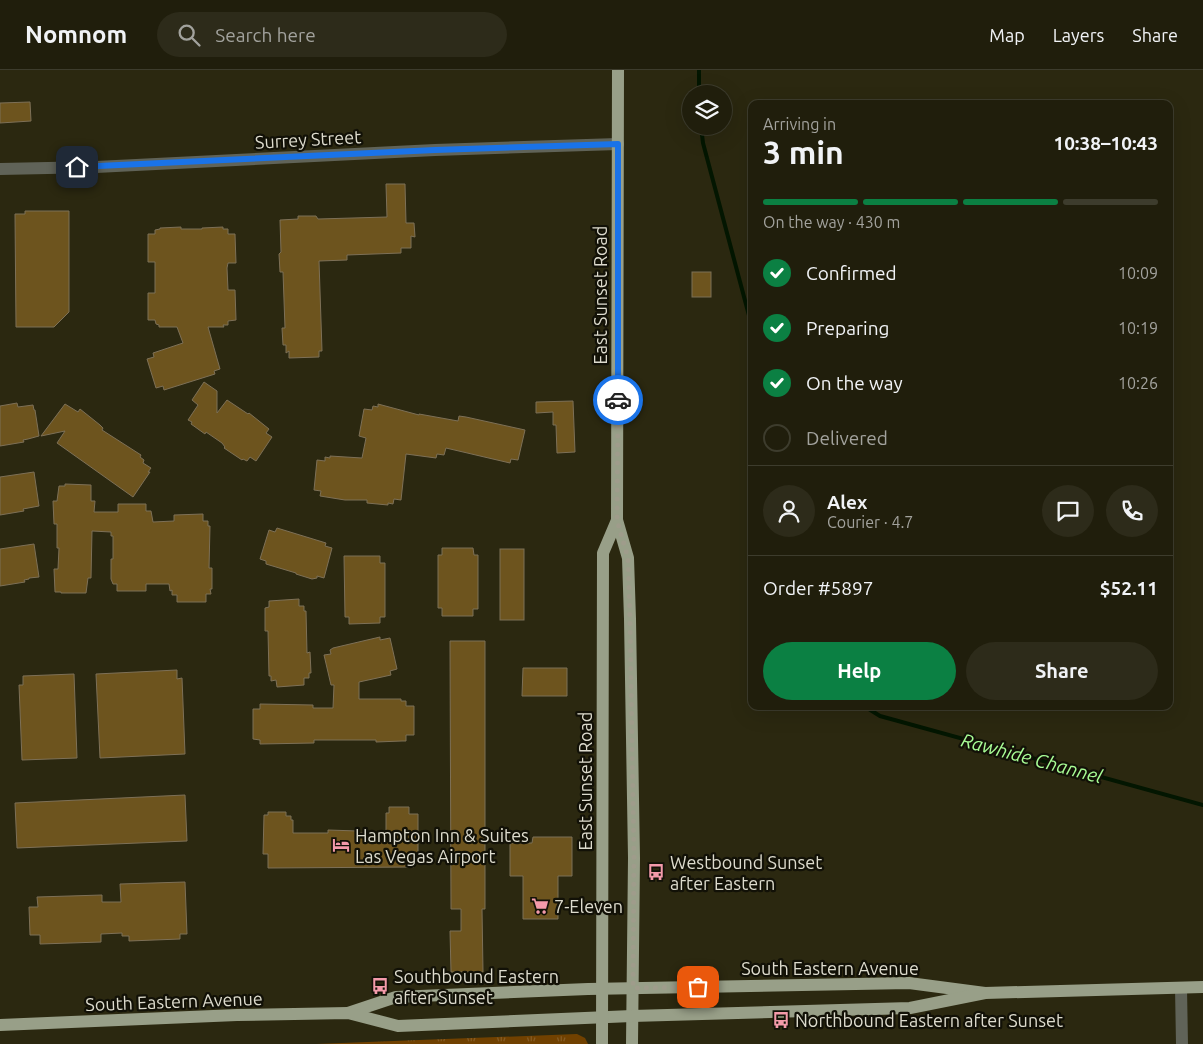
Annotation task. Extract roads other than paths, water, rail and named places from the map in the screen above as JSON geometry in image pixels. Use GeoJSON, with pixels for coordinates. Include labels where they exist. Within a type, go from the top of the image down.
{"type":"FeatureCollection","features":[{"type":"Feature","properties":{"kind":"main road","name":"East Sunset Road"},"geometry":{"type":"LineString","coordinates":[[618,70],[617,520],[628,558],[630,602],[634,858],[632,1044]]}},
{"type":"Feature","properties":{"kind":"main road","name":"East Sunset Road"},"geometry":{"type":"LineString","coordinates":[[602,1044],[603,553],[617,520]]}},
{"type":"Feature","properties":{"kind":"main road","name":"South Eastern Avenue"},"geometry":{"type":"LineString","coordinates":[[348,1013],[396,997],[633,988],[909,983],[985,993],[1203,988]]}},
{"type":"Feature","properties":{"kind":"main road","name":"South Eastern Avenue"},"geometry":{"type":"LineString","coordinates":[[0,1025],[237,1015],[348,1013],[398,1026],[602,1017],[910,1008],[985,993]]}},
{"type":"Feature","properties":{"kind":"street","name":"Surrey Street"},"geometry":{"type":"LineString","coordinates":[[0,168],[96,167],[425,151],[618,144]]}},
{"type":"Feature","properties":{"kind":"street"},"geometry":{"type":"LineString","coordinates":[[1181,988],[1182,1044]]}},
{"type":"Feature","properties":{"kind":"waterway","name":"Rawhide Channel"},"geometry":{"type":"LineString","coordinates":[[699,70],[699,85]]}},
{"type":"Feature","properties":{"kind":"waterway","name":"Rawhide Channel"},"geometry":{"type":"LineString","coordinates":[[702,135],[748,312]]}},
{"type":"Feature","properties":{"kind":"waterway","name":"Rawhide Channel"},"geometry":{"type":"LineString","coordinates":[[870,710],[880,716],[1203,805]]}},
{"type":"Feature","properties":{"kind":"place","name":"Hampton Inn & Suites Las Vegas Airport"},"geometry":{"type":"Point","coordinates":[341,845]}},
{"type":"Feature","properties":{"kind":"place","name":"Westbound Sunset after Eastern"},"geometry":{"type":"Point","coordinates":[656,872]}},
{"type":"Feature","properties":{"kind":"place","name":"7-Eleven"},"geometry":{"type":"Point","coordinates":[540,906]}},
{"type":"Feature","properties":{"kind":"place","name":"Southbound Eastern after Sunset"},"geometry":{"type":"Point","coordinates":[380,986]}},
{"type":"Feature","properties":{"kind":"place","name":"Northbound Eastern after Sunset"},"geometry":{"type":"Point","coordinates":[781,1020]}}]}
